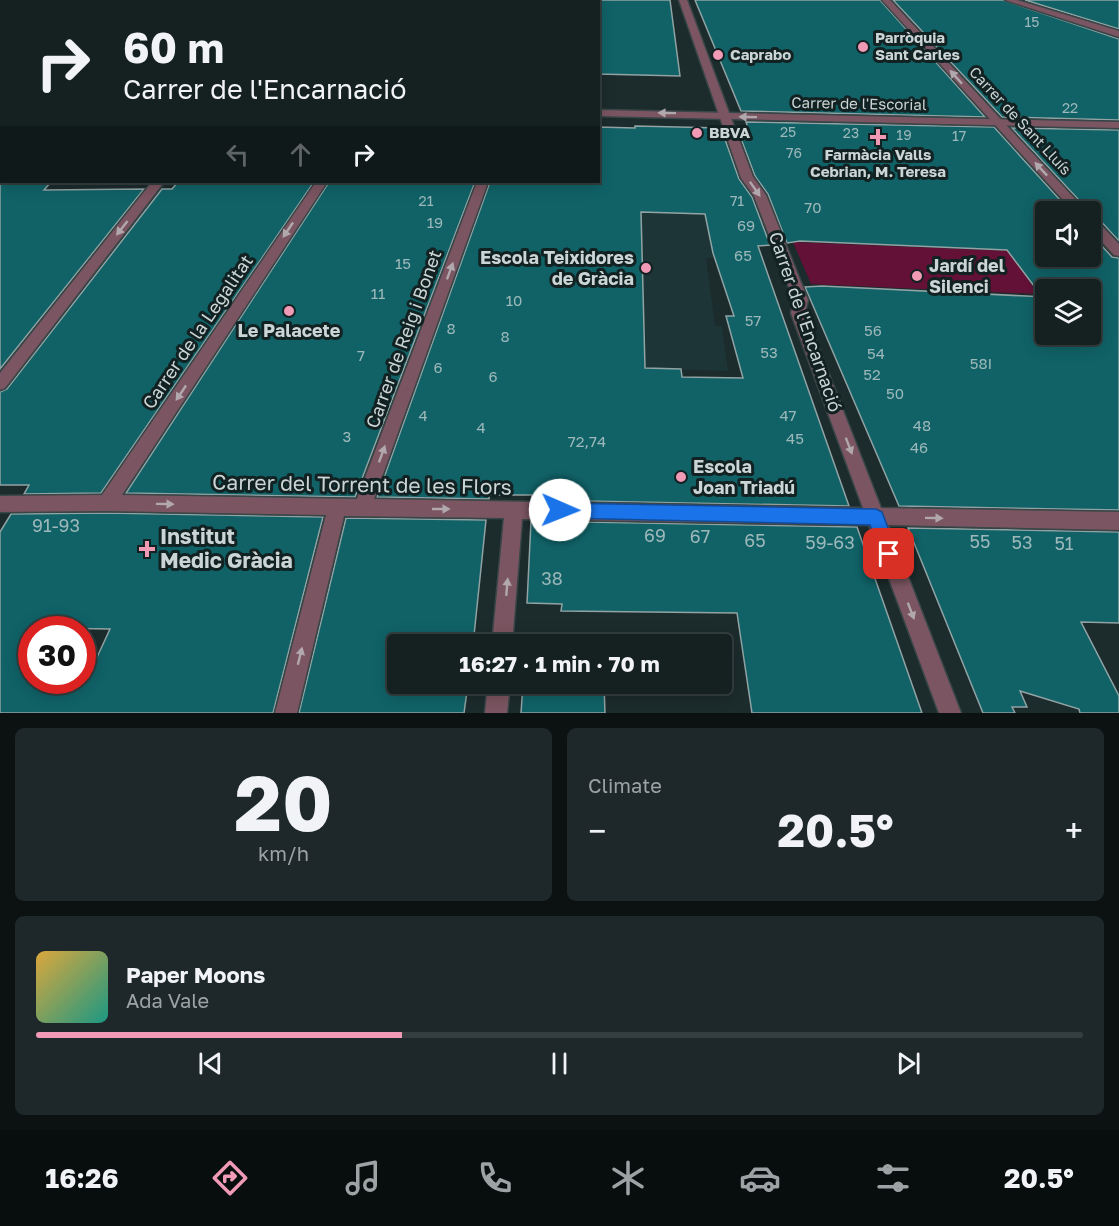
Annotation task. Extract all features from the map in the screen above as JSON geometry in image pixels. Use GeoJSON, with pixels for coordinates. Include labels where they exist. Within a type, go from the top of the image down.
{"type":"FeatureCollection","features":[{"type":"Feature","properties":{"kind":"street","name":"Carrer de l'Encarnació"},"geometry":{"type":"LineString","coordinates":[[683,0],[747,178],[760,195],[801,300],[798,313],[950,713]]}},
{"type":"Feature","properties":{"kind":"street","name":"Carrer de Sant Lluís"},"geometry":{"type":"LineString","coordinates":[[886,0],[1071,201]]}},
{"type":"Feature","properties":{"kind":"street"},"geometry":{"type":"LineString","coordinates":[[1009,0],[1119,34]]}},
{"type":"Feature","properties":{"kind":"street","name":"Carrer de l'Escorial"},"geometry":{"type":"LineString","coordinates":[[600,112],[1119,125]]}},
{"type":"Feature","properties":{"kind":"street"},"geometry":{"type":"LineString","coordinates":[[0,384],[157,183]]}},
{"type":"Feature","properties":{"kind":"street","name":"Carrer de la Legalitat"},"geometry":{"type":"LineString","coordinates":[[107,503],[320,183]]}},
{"type":"Feature","properties":{"kind":"street","name":"Carrer de Reig i Bonet"},"geometry":{"type":"LineString","coordinates":[[362,509],[483,183]]}},
{"type":"Feature","properties":{"kind":"street"},"geometry":{"type":"LineString","coordinates":[[1101,233],[1119,252]]}},
{"type":"Feature","properties":{"kind":"street","name":"Carrer del Torrent de les Flors"},"geometry":{"type":"LineString","coordinates":[[0,504],[107,503],[1119,520]]}},
{"type":"Feature","properties":{"kind":"street"},"geometry":{"type":"LineString","coordinates":[[286,713],[337,508]]}},
{"type":"Feature","properties":{"kind":"street"},"geometry":{"type":"LineString","coordinates":[[503,634],[514,509]]}},
{"type":"Feature","properties":{"kind":"street"},"geometry":{"type":"LineString","coordinates":[[496,713],[498,694]]}},
{"type":"Feature","properties":{"kind":"shaded area","name":"Escola Teixidores de Gràcia"},"geometry":{"type":"Polygon","coordinates":[[[703,185],[713,253],[713,258],[706,258],[715,326],[722,326],[728,371],[600,367],[589,217],[703,185]]]}},
{"type":"Feature","properties":{"kind":"shaded area","name":"Jardí del Silenci"},"geometry":{"type":"Polygon","coordinates":[[[793,242],[1011,251],[1035,294],[811,284],[793,242]]]}},
{"type":"Feature","properties":{"kind":"building"},"geometry":{"type":"Polygon","coordinates":[[[600,0],[670,0],[680,76],[600,74],[600,0]]]}},
{"type":"Feature","properties":{"kind":"building"},"geometry":{"type":"Polygon","coordinates":[[[695,0],[880,0],[985,117],[741,111],[695,0]]]}},
{"type":"Feature","properties":{"kind":"building"},"geometry":{"type":"Polygon","coordinates":[[[893,0],[1003,0],[1119,39],[1119,120],[1002,117],[893,0]]]}},
{"type":"Feature","properties":{"kind":"building"},"geometry":{"type":"Polygon","coordinates":[[[1025,0],[1119,0],[1119,29],[1025,0]]]}},
{"type":"Feature","properties":{"kind":"building"},"geometry":{"type":"Polygon","coordinates":[[[746,122],[994,127],[1061,201],[1035,201],[1035,267],[1101,267],[1101,245],[1112,257],[1119,258],[1119,510],[899,506],[805,287],[1035,296],[1035,345],[1101,345],[1101,279],[1035,279],[1035,287],[1007,250],[800,241],[787,243],[768,194],[755,176],[737,128],[748,128],[746,122]]]}},
{"type":"Feature","properties":{"kind":"building"},"geometry":{"type":"Polygon","coordinates":[[[600,127],[721,128],[739,179],[752,197],[770,245],[758,246],[849,506],[532,500],[532,495],[489,495],[489,499],[377,497],[490,183],[600,183],[600,127]],[[641,212],[645,368],[681,369],[682,377],[743,378],[726,316],[734,316],[713,253],[705,214],[641,212]]]}},
{"type":"Feature","properties":{"kind":"building"},"geometry":{"type":"Polygon","coordinates":[[[1012,128],[1119,130],[1119,241],[1101,221],[1101,201],[1080,201],[1012,128]]]}},
{"type":"Feature","properties":{"kind":"building"},"geometry":{"type":"Polygon","coordinates":[[[0,183],[50,183],[44,190],[144,189],[0,369],[0,183]]]}},
{"type":"Feature","properties":{"kind":"building"},"geometry":{"type":"Polygon","coordinates":[[[177,183],[313,183],[101,493],[24,494],[29,485],[0,485],[0,392],[7,389],[162,189],[172,189],[177,183]]]}},
{"type":"Feature","properties":{"kind":"building"},"geometry":{"type":"Polygon","coordinates":[[[328,183],[475,183],[355,497],[126,493],[328,183]]]}},
{"type":"Feature","properties":{"kind":"building"},"geometry":{"type":"Polygon","coordinates":[[[107,513],[323,517],[273,713],[0,713],[0,532],[11,514],[107,513]]]}},
{"type":"Feature","properties":{"kind":"building"},"geometry":{"type":"Polygon","coordinates":[[[346,518],[486,520],[474,634],[387,634],[387,694],[467,694],[464,713],[299,713],[346,518]]]}},
{"type":"Feature","properties":{"kind":"building"},"geometry":{"type":"Polygon","coordinates":[[[531,521],[857,527],[922,713],[752,713],[737,613],[561,611],[562,604],[527,603],[531,521]]]}},
{"type":"Feature","properties":{"kind":"building"},"geometry":{"type":"Polygon","coordinates":[[[908,528],[1119,532],[1119,623],[1081,622],[1119,696],[1119,713],[1080,713],[1079,709],[1020,691],[1027,707],[1012,707],[1015,713],[983,713],[908,528]]]}},
{"type":"Feature","properties":{"kind":"building"},"geometry":{"type":"Polygon","coordinates":[[[522,694],[604,694],[605,713],[521,713],[522,694]]]}},
{"type":"Feature","properties":{"kind":"place","name":"Parròquia Sant Carles"},"geometry":{"type":"Point","coordinates":[863,47]}},
{"type":"Feature","properties":{"kind":"place","name":"Caprabo"},"geometry":{"type":"Point","coordinates":[718,55]}},
{"type":"Feature","properties":{"kind":"place","name":"BBVA"},"geometry":{"type":"Point","coordinates":[697,133]}},
{"type":"Feature","properties":{"kind":"place","name":"Farmàcia Valls Cebrian, M. Teresa"},"geometry":{"type":"Point","coordinates":[878,137]}},
{"type":"Feature","properties":{"kind":"place","name":"Escola Teixidores de Gràcia"},"geometry":{"type":"Point","coordinates":[646,268]}},
{"type":"Feature","properties":{"kind":"place","name":"Jardí del Silenci"},"geometry":{"type":"Point","coordinates":[917,276]}},
{"type":"Feature","properties":{"kind":"place","name":"Le Palacete"},"geometry":{"type":"Point","coordinates":[289,311]}},
{"type":"Feature","properties":{"kind":"place","name":"Escola Joan Triadú"},"geometry":{"type":"Point","coordinates":[681,477]}},
{"type":"Feature","properties":{"kind":"place","name":"Institut Medic Gràcia"},"geometry":{"type":"Point","coordinates":[147,549]}},
{"type":"Feature","properties":{"kind":"route"},"geometry":{"type":"LineString","coordinates":[[560,510],[876,517],[889,554]]}}]}
